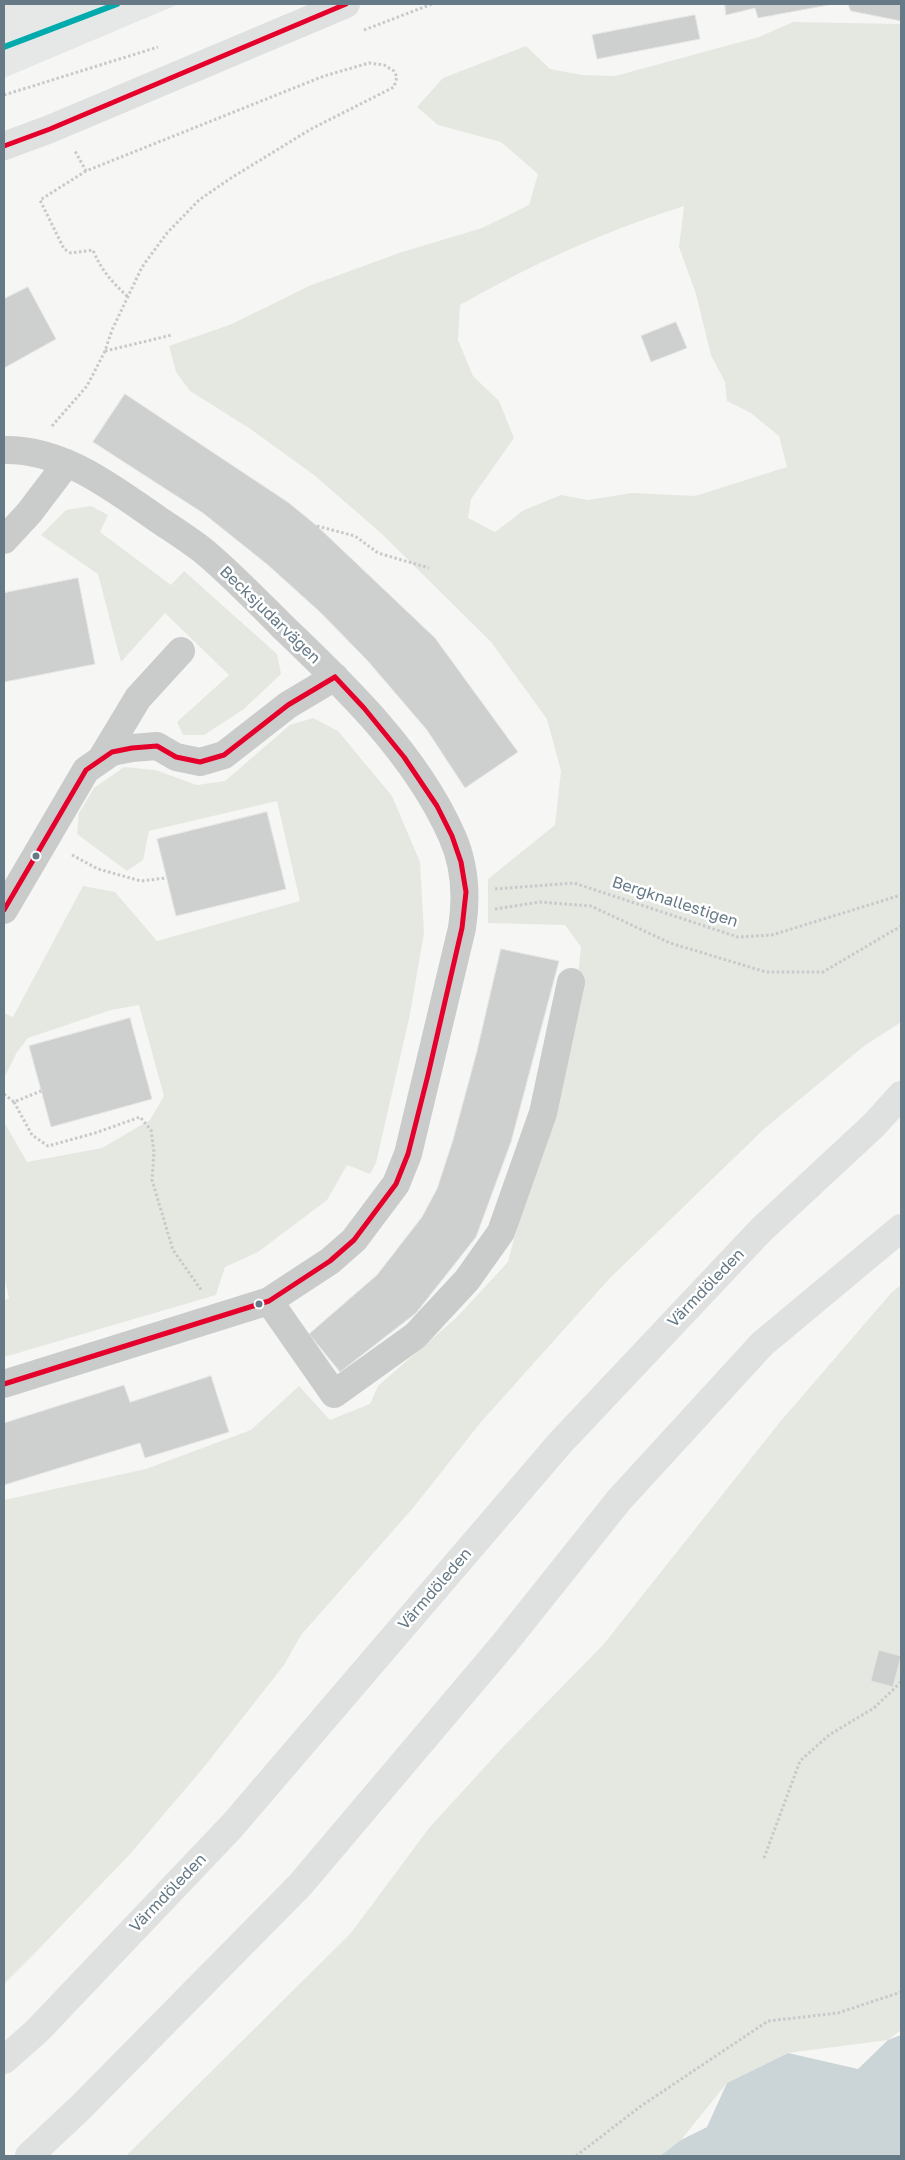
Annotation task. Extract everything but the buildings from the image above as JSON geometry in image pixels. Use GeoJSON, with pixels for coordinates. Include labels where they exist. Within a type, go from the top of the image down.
{"type":"FeatureCollection","features":[{"type":"Feature","properties":{"kind":"main road"},"geometry":{"type":"LineString","coordinates":[[4,146],[50,129],[346,4]]}},
{"type":"Feature","properties":{"kind":"main road"},"geometry":{"type":"LineString","coordinates":[[874,1125],[901,1096]]}},
{"type":"Feature","properties":{"kind":"main road"},"geometry":{"type":"LineString","coordinates":[[874,1125],[901,1107]]}},
{"type":"Feature","properties":{"kind":"main road","name":"Värmdöleden"},"geometry":{"type":"LineString","coordinates":[[4,2060],[37,2031],[232,1826],[560,1443],[761,1230],[874,1125]]}},
{"type":"Feature","properties":{"kind":"main road"},"geometry":{"type":"LineString","coordinates":[[29,2156],[80,2108],[300,1885],[504,1644],[620,1500],[762,1344],[901,1228]]}},
{"type":"Feature","properties":{"kind":"street","name":"Becksjudarvägen"},"geometry":{"type":"LineString","coordinates":[[4,1384],[269,1302],[330,1261],[354,1240],[396,1184],[411,1145],[465,903],[461,862],[452,836],[437,806],[404,757],[364,708],[335,677],[204,552],[110,486],[67,463],[17,451]]}},
{"type":"Feature","properties":{"kind":"street"},"geometry":{"type":"LineString","coordinates":[[4,540],[29,513],[67,463]]}},
{"type":"Feature","properties":{"kind":"street"},"geometry":{"type":"LineString","coordinates":[[103,756],[138,698],[182,651]]}},
{"type":"Feature","properties":{"kind":"street"},"geometry":{"type":"LineString","coordinates":[[4,910],[86,770],[103,756],[112,752],[157,746],[176,757],[200,762],[224,755],[288,705],[335,677]]}},
{"type":"Feature","properties":{"kind":"street"},"geometry":{"type":"LineString","coordinates":[[269,1302],[334,1394],[416,1336],[467,1280],[501,1232],[542,1113],[571,982]]}},
{"type":"Feature","properties":{"kind":"path"},"geometry":{"type":"LineString","coordinates":[[4,95],[164,45]]}},
{"type":"Feature","properties":{"kind":"path"},"geometry":{"type":"LineString","coordinates":[[17,451],[86,386],[105,351],[112,330],[128,297],[142,267],[167,233],[199,200],[311,129],[394,87],[397,77],[394,71],[384,65],[369,62],[324,76],[86,170],[40,200],[64,249],[71,253],[93,250],[99,265],[108,278],[128,297]]}},
{"type":"Feature","properties":{"kind":"path"},"geometry":{"type":"LineString","coordinates":[[75,151],[86,170]]}},
{"type":"Feature","properties":{"kind":"path"},"geometry":{"type":"LineString","coordinates":[[105,351],[172,335]]}},
{"type":"Feature","properties":{"kind":"path"},"geometry":{"type":"LineString","coordinates":[[318,526],[355,536],[378,552],[429,568]]}},
{"type":"Feature","properties":{"kind":"path"},"geometry":{"type":"LineString","coordinates":[[44,839],[98,869],[141,881],[166,878]]}},
{"type":"Feature","properties":{"kind":"path","name":"Bergknallestigen"},"geometry":{"type":"LineString","coordinates":[[465,903],[574,883],[738,937],[772,935],[901,895]]}},
{"type":"Feature","properties":{"kind":"path","name":"Bergknallestigen"},"geometry":{"type":"LineString","coordinates":[[465,903],[540,902],[591,906],[670,943],[766,972],[823,972],[901,926]]}},
{"type":"Feature","properties":{"kind":"path"},"geometry":{"type":"LineString","coordinates":[[14,1102],[41,1091]]}},
{"type":"Feature","properties":{"kind":"path"},"geometry":{"type":"LineString","coordinates":[[4,1094],[14,1102],[32,1135],[48,1146],[95,1133],[140,1117],[151,1130],[154,1152],[152,1180],[173,1250],[205,1295]]}},
{"type":"Feature","properties":{"kind":"path"},"geometry":{"type":"LineString","coordinates":[[764,1858],[800,1761],[829,1735],[874,1708],[900,1683],[901,1678]]}},
{"type":"Feature","properties":{"kind":"path"},"geometry":{"type":"LineString","coordinates":[[576,2156],[641,2106],[768,2021],[838,2013],[901,1992]]}},
{"type":"Feature","properties":{"kind":"shaded area"},"geometry":{"type":"Polygon","coordinates":[[[4,4],[179,4],[4,78],[4,4]]]}},
{"type":"Feature","properties":{"kind":"shaded area"},"geometry":{"type":"Polygon","coordinates":[[[793,22],[901,24],[901,1022],[864,1046],[764,1129],[610,1278],[481,1422],[413,1508],[301,1635],[284,1665],[204,1767],[131,1853],[4,1984],[4,1500],[146,1469],[251,1430],[299,1386],[330,1420],[370,1404],[378,1386],[457,1317],[508,1262],[575,1005],[581,947],[565,925],[488,923],[488,879],[555,825],[561,771],[547,719],[491,642],[382,534],[314,475],[249,428],[190,391],[176,372],[169,346],[232,324],[309,286],[399,253],[482,228],[529,205],[538,174],[501,142],[438,125],[417,107],[443,78],[526,46],[550,69],[582,75],[615,76],[759,37],[793,22]],[[684,206],[626,226],[569,250],[514,276],[460,305],[458,340],[473,376],[499,401],[514,438],[471,499],[468,518],[495,532],[524,510],[561,495],[588,500],[632,493],[695,496],[787,467],[779,436],[751,413],[727,401],[725,382],[711,355],[696,294],[679,247],[684,206]]]}},
{"type":"Feature","properties":{"kind":"shaded area"},"geometry":{"type":"Polygon","coordinates":[[[91,506],[108,515],[100,532],[171,585],[184,571],[277,654],[281,674],[244,709],[204,735],[183,735],[177,722],[229,675],[165,613],[121,662],[98,574],[41,535],[66,510],[91,506]]]}},
{"type":"Feature","properties":{"kind":"shaded area"},"geometry":{"type":"Polygon","coordinates":[[[313,718],[338,731],[392,796],[420,862],[424,933],[410,1014],[376,1163],[370,1174],[347,1165],[327,1200],[258,1252],[225,1267],[216,1295],[4,1357],[4,1301],[9,1298],[4,1275],[4,1122],[27,1162],[102,1148],[150,1120],[164,1096],[139,1005],[111,1010],[28,1038],[17,1052],[4,1078],[4,1013],[13,1017],[83,886],[115,892],[157,941],[300,901],[277,801],[149,831],[143,860],[127,871],[77,834],[79,813],[94,788],[124,767],[155,770],[197,785],[225,781],[290,725],[313,718]]]}},
{"type":"Feature","properties":{"kind":"shaded area"},"geometry":{"type":"Polygon","coordinates":[[[901,1285],[901,2030],[888,2040],[788,2053],[727,2083],[681,2140],[660,2156],[126,2156],[351,1933],[429,1828],[503,1747],[603,1645],[780,1422],[892,1292],[901,1285]]]}},
{"type":"Feature","properties":{"kind":"shaded area"},"geometry":{"type":"Polygon","coordinates":[[[901,2035],[901,2156],[660,2156],[681,2140],[707,2127],[727,2083],[788,2053],[858,2069],[888,2040],[901,2035]]]}},
{"type":"Feature","properties":{"kind":"transit line"},"geometry":{"type":"LineString","coordinates":[[4,47],[117,4]]}},
{"type":"Feature","properties":{"kind":"transit line"},"geometry":{"type":"LineString","coordinates":[[4,146],[50,129],[346,4]]}},
{"type":"Feature","properties":{"kind":"transit line"},"geometry":{"type":"LineString","coordinates":[[4,910],[86,770],[112,752],[132,748],[157,746],[176,757],[200,762],[224,755],[288,705],[335,677]]}},
{"type":"Feature","properties":{"kind":"transit line"},"geometry":{"type":"LineString","coordinates":[[4,1384],[269,1301],[330,1261],[354,1240],[396,1184],[408,1154],[428,1075],[462,928],[466,892],[461,862],[452,836],[437,806],[404,757],[364,708],[335,677]]}}]}
